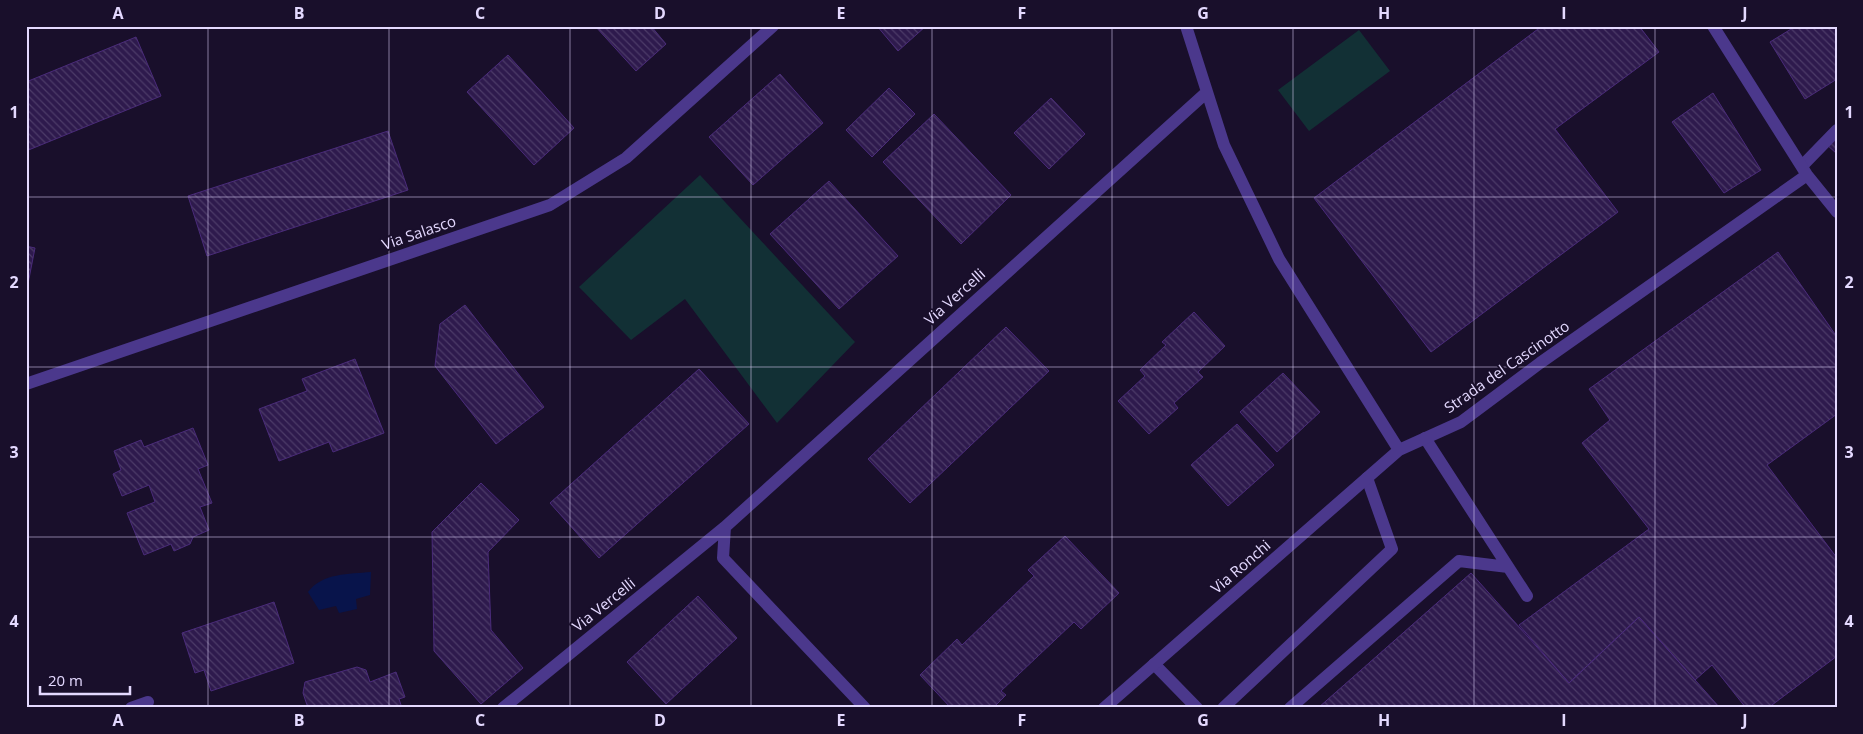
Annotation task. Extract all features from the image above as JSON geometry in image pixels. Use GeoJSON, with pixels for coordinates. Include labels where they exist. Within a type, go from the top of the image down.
{"type":"FeatureCollection","features":[{"type":"Feature","properties":{"kind":"street","name":"Via Salasco"},"geometry":{"type":"LineString","coordinates":[[26,384],[550,206],[626,158],[773,26]]}},
{"type":"Feature","properties":{"kind":"street"},"geometry":{"type":"LineString","coordinates":[[1186,26],[1224,145],[1279,259],[1399,450]]}},
{"type":"Feature","properties":{"kind":"street"},"geometry":{"type":"LineString","coordinates":[[1713,26],[1804,170],[1837,212]]}},
{"type":"Feature","properties":{"kind":"street","name":"Via Vercelli"},"geometry":{"type":"LineString","coordinates":[[503,708],[725,527],[1207,92]]}},
{"type":"Feature","properties":{"kind":"street","name":"Strada del Cascinotto"},"geometry":{"type":"LineString","coordinates":[[1399,450],[1461,422],[1804,170],[1837,130]]}},
{"type":"Feature","properties":{"kind":"street"},"geometry":{"type":"LineString","coordinates":[[1424,438],[1527,596]]}},
{"type":"Feature","properties":{"kind":"street","name":"Via Ronchi"},"geometry":{"type":"LineString","coordinates":[[1104,708],[1399,450]]}},
{"type":"Feature","properties":{"kind":"street"},"geometry":{"type":"LineString","coordinates":[[1223,708],[1392,549],[1368,478]]}},
{"type":"Feature","properties":{"kind":"street"},"geometry":{"type":"LineString","coordinates":[[725,527],[723,558],[865,708]]}},
{"type":"Feature","properties":{"kind":"street"},"geometry":{"type":"LineString","coordinates":[[1290,708],[1459,561],[1508,567]]}},
{"type":"Feature","properties":{"kind":"street"},"geometry":{"type":"LineString","coordinates":[[1154,664],[1197,708]]}},
{"type":"Feature","properties":{"kind":"street"},"geometry":{"type":"LineString","coordinates":[[131,708],[148,702]]}},
{"type":"Feature","properties":{"kind":"green space"},"geometry":{"type":"Polygon","coordinates":[[[1359,30],[1390,71],[1309,131],[1278,90],[1359,30]]]}},
{"type":"Feature","properties":{"kind":"green space"},"geometry":{"type":"Polygon","coordinates":[[[700,175],[855,342],[777,423],[685,299],[631,340],[579,287],[700,175]]]}},
{"type":"Feature","properties":{"kind":"shaded area"},"geometry":{"type":"Polygon","coordinates":[[[371,572],[370,595],[356,599],[357,609],[339,613],[336,606],[319,610],[308,592],[321,581],[328,578],[345,574],[371,572]]]}},
{"type":"Feature","properties":{"kind":"building"},"geometry":{"type":"Polygon","coordinates":[[[595,26],[651,26],[666,44],[636,71],[595,26]]]}},
{"type":"Feature","properties":{"kind":"building"},"geometry":{"type":"Polygon","coordinates":[[[877,26],[926,26],[898,51],[877,26]]]}},
{"type":"Feature","properties":{"kind":"building"},"geometry":{"type":"Polygon","coordinates":[[[1542,26],[1639,26],[1659,52],[1555,129],[1618,212],[1431,352],[1314,198],[1542,26]]]}},
{"type":"Feature","properties":{"kind":"building"},"geometry":{"type":"Polygon","coordinates":[[[1796,26],[1837,28],[1837,79],[1805,99],[1770,42],[1796,26]]]}},
{"type":"Feature","properties":{"kind":"building"},"geometry":{"type":"Polygon","coordinates":[[[136,37],[161,96],[26,151],[26,82],[136,37]]]}},
{"type":"Feature","properties":{"kind":"building"},"geometry":{"type":"Polygon","coordinates":[[[508,55],[574,128],[534,165],[467,92],[508,55]]]}},
{"type":"Feature","properties":{"kind":"building"},"geometry":{"type":"Polygon","coordinates":[[[780,74],[823,123],[753,185],[709,137],[780,74]]]}},
{"type":"Feature","properties":{"kind":"building"},"geometry":{"type":"Polygon","coordinates":[[[889,88],[915,114],[872,157],[846,130],[889,88]]]}},
{"type":"Feature","properties":{"kind":"building"},"geometry":{"type":"Polygon","coordinates":[[[1713,93],[1761,170],[1724,193],[1672,122],[1713,93]]]}},
{"type":"Feature","properties":{"kind":"building"},"geometry":{"type":"Polygon","coordinates":[[[1051,98],[1085,134],[1049,169],[1014,133],[1051,98]]]}},
{"type":"Feature","properties":{"kind":"building"},"geometry":{"type":"Polygon","coordinates":[[[934,114],[1011,195],[961,244],[883,162],[934,114]]]}},
{"type":"Feature","properties":{"kind":"building"},"geometry":{"type":"Polygon","coordinates":[[[388,131],[408,190],[207,256],[188,196],[388,131]]]}},
{"type":"Feature","properties":{"kind":"building"},"geometry":{"type":"Polygon","coordinates":[[[1837,134],[1837,154],[1826,144],[1837,134]]]}},
{"type":"Feature","properties":{"kind":"building"},"geometry":{"type":"Polygon","coordinates":[[[829,181],[898,256],[839,309],[770,234],[829,181]]]}},
{"type":"Feature","properties":{"kind":"building"},"geometry":{"type":"Polygon","coordinates":[[[26,246],[35,248],[26,294],[26,246]]]}},
{"type":"Feature","properties":{"kind":"building"},"geometry":{"type":"Polygon","coordinates":[[[1778,252],[1837,337],[1837,414],[1767,465],[1837,558],[1837,656],[1768,708],[1746,708],[1712,665],[1695,680],[1639,617],[1569,683],[1519,625],[1649,529],[1582,443],[1610,420],[1589,389],[1778,252]]]}},
{"type":"Feature","properties":{"kind":"building"},"geometry":{"type":"Polygon","coordinates":[[[465,305],[544,407],[496,444],[435,366],[440,324],[465,305]]]}},
{"type":"Feature","properties":{"kind":"building"},"geometry":{"type":"Polygon","coordinates":[[[1194,312],[1225,346],[1198,372],[1203,377],[1174,403],[1178,408],[1149,434],[1118,401],[1145,376],[1140,370],[1166,345],[1162,342],[1194,312]]]}},
{"type":"Feature","properties":{"kind":"building"},"geometry":{"type":"Polygon","coordinates":[[[1006,327],[1049,371],[910,503],[868,459],[1006,327]]]}},
{"type":"Feature","properties":{"kind":"building"},"geometry":{"type":"Polygon","coordinates":[[[355,359],[384,433],[333,452],[329,442],[279,461],[259,409],[307,391],[302,379],[355,359]]]}},
{"type":"Feature","properties":{"kind":"building"},"geometry":{"type":"Polygon","coordinates":[[[699,369],[749,424],[599,558],[550,503],[699,369]]]}},
{"type":"Feature","properties":{"kind":"building"},"geometry":{"type":"Polygon","coordinates":[[[1283,373],[1320,412],[1277,452],[1240,412],[1283,373]]]}},
{"type":"Feature","properties":{"kind":"building"},"geometry":{"type":"Polygon","coordinates":[[[1237,424],[1274,465],[1228,506],[1191,465],[1237,424]]]}},
{"type":"Feature","properties":{"kind":"building"},"geometry":{"type":"Polygon","coordinates":[[[193,428],[208,465],[198,469],[212,503],[200,507],[209,530],[193,537],[190,544],[174,551],[171,544],[144,555],[127,513],[155,502],[149,485],[122,496],[113,474],[121,470],[114,451],[141,440],[144,447],[193,428]]]}},
{"type":"Feature","properties":{"kind":"building"},"geometry":{"type":"Polygon","coordinates":[[[481,483],[519,520],[488,552],[491,630],[523,668],[481,704],[434,651],[432,532],[481,483]]]}},
{"type":"Feature","properties":{"kind":"building"},"geometry":{"type":"Polygon","coordinates":[[[1065,536],[1119,593],[1081,629],[1074,622],[1001,691],[1006,695],[993,708],[951,708],[920,675],[957,639],[962,645],[1034,576],[1028,570],[1065,536]]]}},
{"type":"Feature","properties":{"kind":"building"},"geometry":{"type":"Polygon","coordinates":[[[1471,573],[1569,683],[1639,617],[1720,708],[1318,708],[1471,573]]]}},
{"type":"Feature","properties":{"kind":"building"},"geometry":{"type":"Polygon","coordinates":[[[698,596],[737,638],[666,704],[627,662],[698,596]]]}},
{"type":"Feature","properties":{"kind":"building"},"geometry":{"type":"Polygon","coordinates":[[[274,602],[294,663],[211,691],[204,670],[195,673],[182,633],[274,602]]]}},
{"type":"Feature","properties":{"kind":"building"},"geometry":{"type":"Polygon","coordinates":[[[357,667],[366,670],[370,682],[396,672],[405,697],[399,699],[402,708],[308,708],[303,693],[305,682],[357,667]]]}}]}
